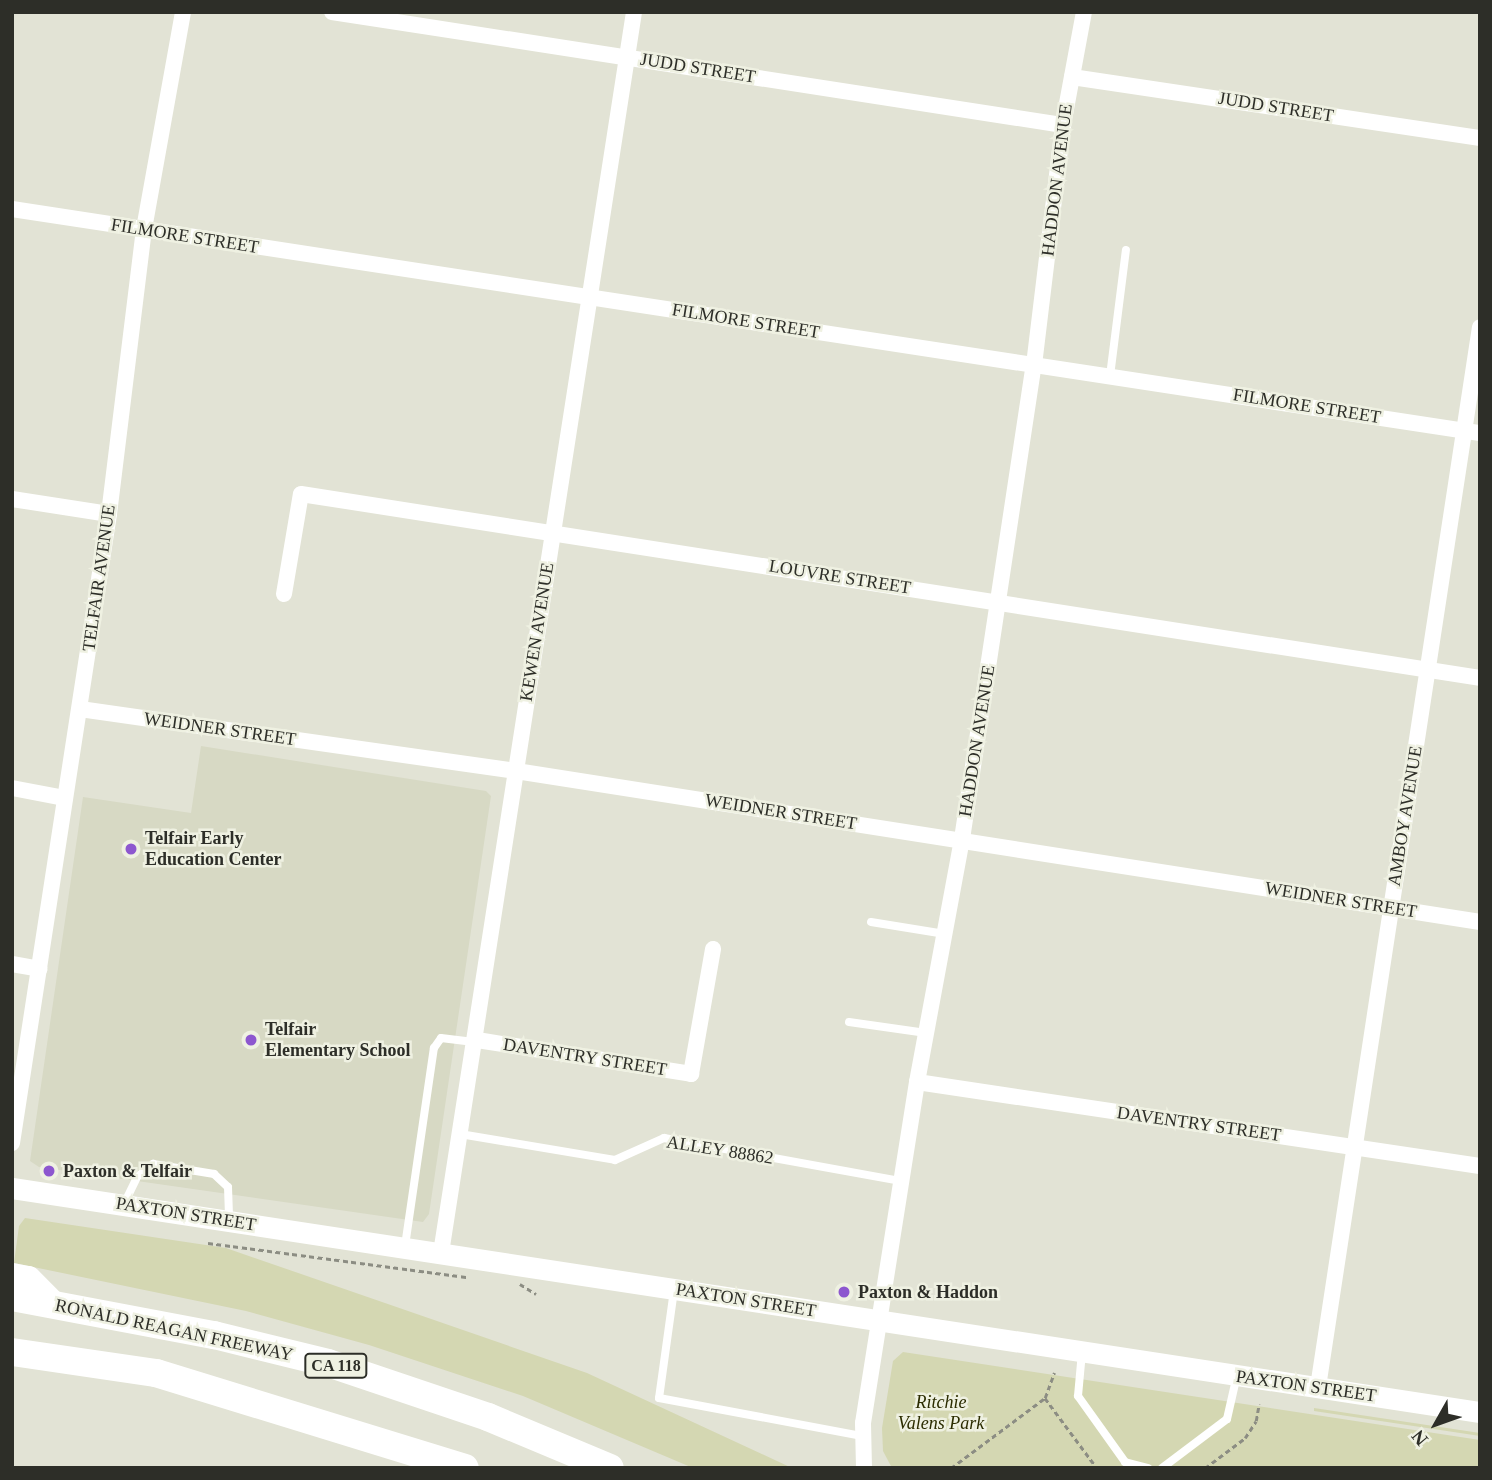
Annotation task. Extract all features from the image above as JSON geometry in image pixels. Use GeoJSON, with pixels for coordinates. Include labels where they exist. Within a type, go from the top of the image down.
{"type":"FeatureCollection","features":[{"type":"Feature","properties":{"kind":"highway","name":"RONALD REAGAN FREEWAY"},"geometry":{"type":"LineString","coordinates":[[19,1288],[52,1304],[214,1335],[328,1363],[488,1417],[610,1468]]}},
{"type":"Feature","properties":{"kind":"highway"},"geometry":{"type":"LineString","coordinates":[[13,1352],[156,1373],[465,1468]]}},
{"type":"Feature","properties":{"kind":"street","name":"TELFAIR AVENUE"},"geometry":{"type":"LineString","coordinates":[[12,1143],[109,514],[144,229],[183,12]]}},
{"type":"Feature","properties":{"kind":"street","name":"JUDD STREET"},"geometry":{"type":"LineString","coordinates":[[332,12],[1063,125]]}},
{"type":"Feature","properties":{"kind":"street","name":"KEWEN AVENUE"},"geometry":{"type":"LineString","coordinates":[[441,1253],[477,1042],[516,771],[634,12]]}},
{"type":"Feature","properties":{"kind":"street","name":"HADDON AVENUE"},"geometry":{"type":"LineString","coordinates":[[864,1468],[862,1436],[879,1320],[917,1082],[962,839],[1034,365],[1063,125],[1084,12]]}},
{"type":"Feature","properties":{"kind":"street","name":"JUDD STREET"},"geometry":{"type":"LineString","coordinates":[[1072,76],[1480,138]]}},
{"type":"Feature","properties":{"kind":"street","name":"FILMORE STREET"},"geometry":{"type":"LineString","coordinates":[[12,209],[1472,431]]}},
{"type":"Feature","properties":{"kind":"street","name":"AMBOY AVENUE"},"geometry":{"type":"LineString","coordinates":[[1318,1387],[1427,670],[1472,431],[1480,327]]}},
{"type":"Feature","properties":{"kind":"street","name":"LOUVRE STREET"},"geometry":{"type":"LineString","coordinates":[[284,594],[301,494],[1480,678]]}},
{"type":"Feature","properties":{"kind":"street"},"geometry":{"type":"LineString","coordinates":[[12,499],[109,514]]}},
{"type":"Feature","properties":{"kind":"street","name":"WEIDNER STREET"},"geometry":{"type":"LineString","coordinates":[[80,709],[516,771],[1480,922]]}},
{"type":"Feature","properties":{"kind":"street"},"geometry":{"type":"LineString","coordinates":[[12,788],[65,798]]}},
{"type":"Feature","properties":{"kind":"street","name":"DAVENTRY STREET"},"geometry":{"type":"LineString","coordinates":[[477,1042],[691,1074],[713,949]]}},
{"type":"Feature","properties":{"kind":"street"},"geometry":{"type":"LineString","coordinates":[[12,964],[40,969]]}},
{"type":"Feature","properties":{"kind":"street","name":"DAVENTRY STREET"},"geometry":{"type":"LineString","coordinates":[[917,1082],[1480,1167]]}},
{"type":"Feature","properties":{"kind":"street","name":"PAXTON STREET"},"geometry":{"type":"LineString","coordinates":[[12,1188],[1480,1412]]}},
{"type":"Feature","properties":{"kind":"lane"},"geometry":{"type":"LineString","coordinates":[[1110,376],[1126,250]]}},
{"type":"Feature","properties":{"kind":"lane"},"geometry":{"type":"LineString","coordinates":[[871,922],[945,934]]}},
{"type":"Feature","properties":{"kind":"lane"},"geometry":{"type":"LineString","coordinates":[[849,1022],[926,1033]]}},
{"type":"Feature","properties":{"kind":"lane"},"geometry":{"type":"LineString","coordinates":[[405,1247],[434,1048],[441,1038],[477,1042]]}},
{"type":"Feature","properties":{"kind":"lane","name":"ALLEY 88862"},"geometry":{"type":"LineString","coordinates":[[460,1134],[615,1160],[664,1138],[901,1181]]}},
{"type":"Feature","properties":{"kind":"lane"},"geometry":{"type":"LineString","coordinates":[[124,1205],[137,1177],[153,1164],[214,1174],[228,1188],[229,1220]]}},
{"type":"Feature","properties":{"kind":"lane"},"geometry":{"type":"LineString","coordinates":[[674,1288],[659,1398],[862,1436]]}},
{"type":"Feature","properties":{"kind":"lane"},"geometry":{"type":"LineString","coordinates":[[1082,1352],[1078,1396],[1125,1462],[1148,1468]]}},
{"type":"Feature","properties":{"kind":"lane"},"geometry":{"type":"LineString","coordinates":[[1162,1468],[1227,1419],[1237,1376]]}},
{"type":"Feature","properties":{"kind":"path"},"geometry":{"type":"LineString","coordinates":[[208,1243],[471,1277]]}},
{"type":"Feature","properties":{"kind":"path"},"geometry":{"type":"LineString","coordinates":[[516,1283],[536,1294]]}},
{"type":"Feature","properties":{"kind":"path"},"geometry":{"type":"LineString","coordinates":[[951,1468],[1045,1398],[1054,1373]]}},
{"type":"Feature","properties":{"kind":"path"},"geometry":{"type":"LineString","coordinates":[[1045,1398],[1097,1468]]}},
{"type":"Feature","properties":{"kind":"path"},"geometry":{"type":"LineString","coordinates":[[1205,1468],[1245,1438],[1256,1421],[1259,1404]]}},
{"type":"Feature","properties":{"kind":"shaded area","name":"Telfair Elementary School"},"geometry":{"type":"Polygon","coordinates":[[[201,746],[486,791],[491,796],[429,1214],[423,1222],[39,1167],[30,1161],[83,797],[191,813],[201,746]]]}},
{"type":"Feature","properties":{"kind":"green space"},"geometry":{"type":"Polygon","coordinates":[[[25,1218],[226,1248],[587,1373],[792,1468],[693,1468],[523,1396],[369,1345],[246,1311],[14,1263],[19,1226],[25,1218]]]}},
{"type":"Feature","properties":{"kind":"green space","name":"Ritchie Valens Park"},"geometry":{"type":"Polygon","coordinates":[[[903,1352],[1480,1440],[1480,1468],[892,1468],[883,1451],[882,1428],[893,1361],[903,1352]]]}},
{"type":"Feature","properties":{"kind":"green space"},"geometry":{"type":"Polygon","coordinates":[[[1314,1408],[1480,1433],[1480,1436],[1314,1411],[1314,1408]]]}},
{"type":"Feature","properties":{"kind":"place","name":"Telfair Early Education Center"},"geometry":{"type":"Point","coordinates":[131,849]}},
{"type":"Feature","properties":{"kind":"place","name":"Telfair Elementary School"},"geometry":{"type":"Point","coordinates":[251,1040]}},
{"type":"Feature","properties":{"kind":"place","name":"Paxton & Telfair"},"geometry":{"type":"Point","coordinates":[49,1171]}},
{"type":"Feature","properties":{"kind":"place","name":"Paxton & Haddon"},"geometry":{"type":"Point","coordinates":[844,1292]}}]}
